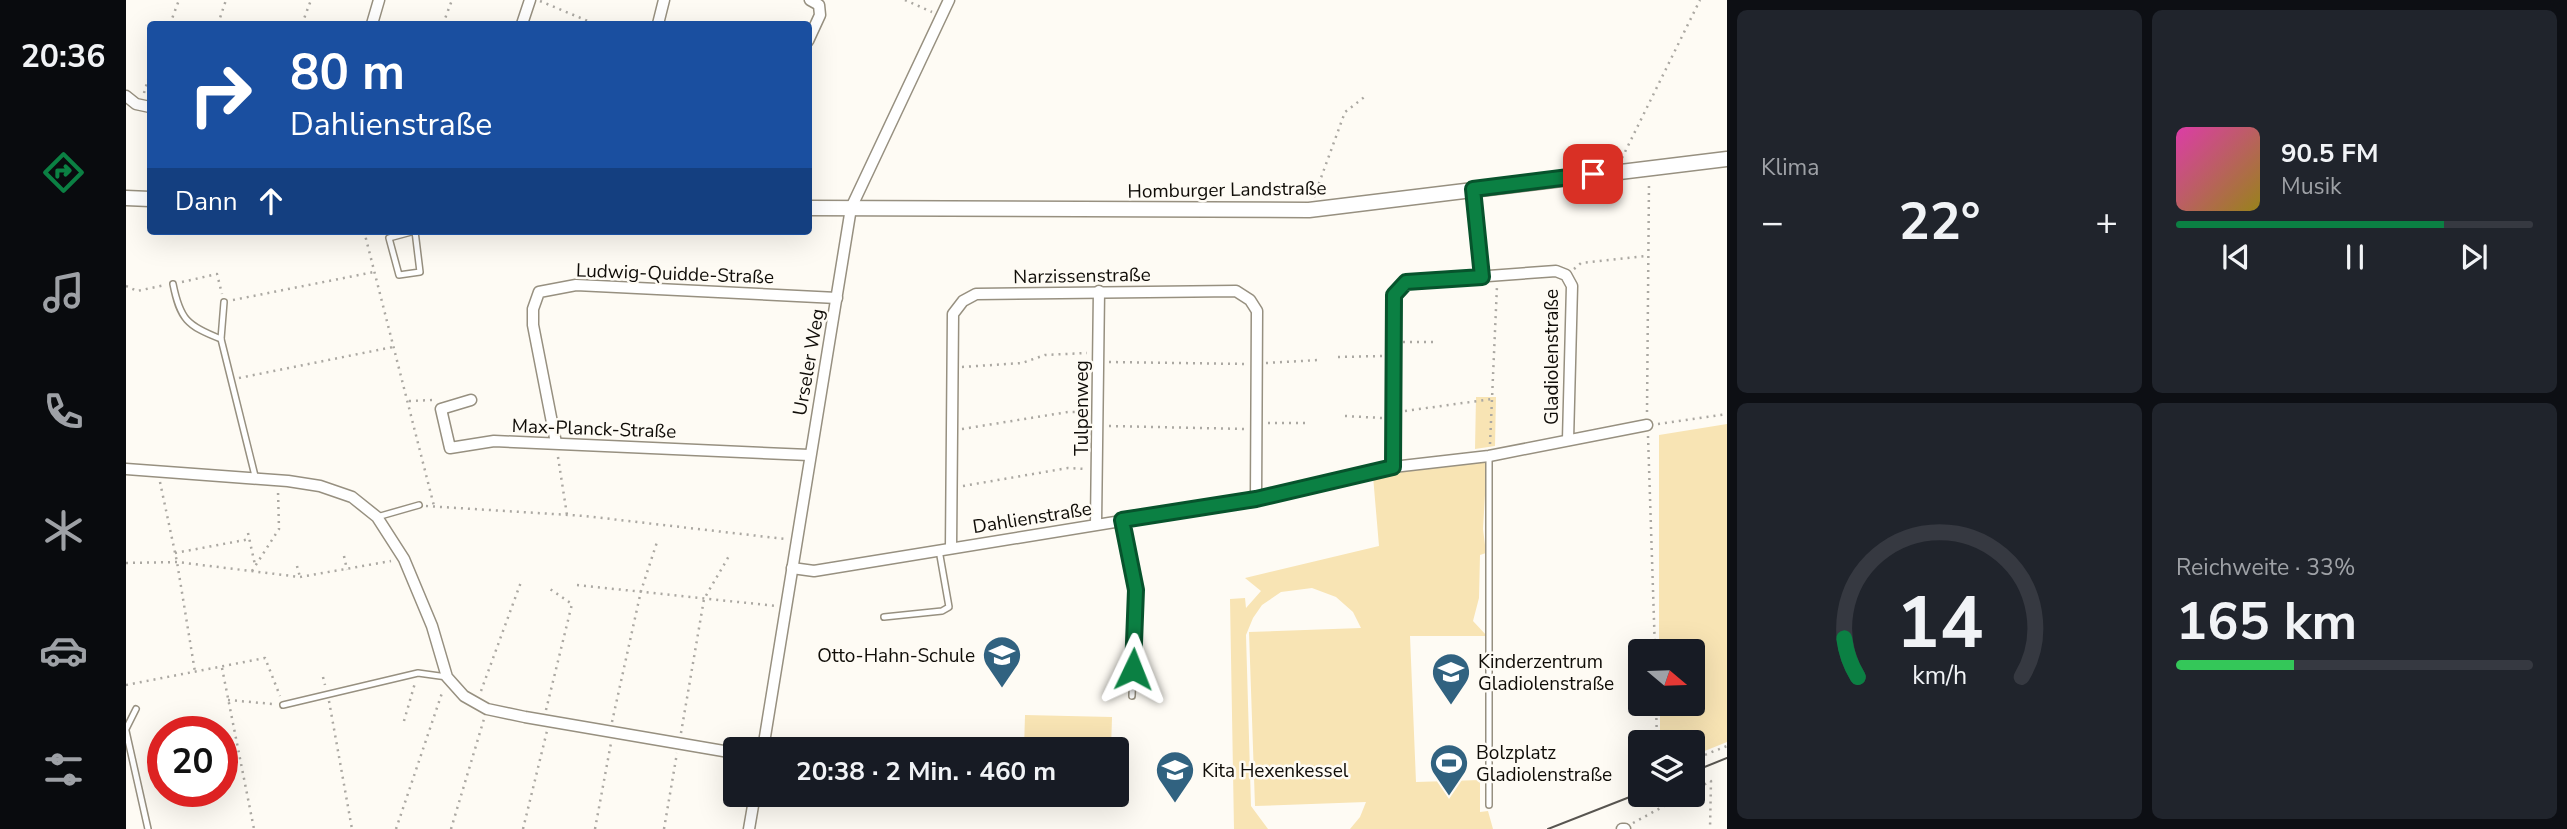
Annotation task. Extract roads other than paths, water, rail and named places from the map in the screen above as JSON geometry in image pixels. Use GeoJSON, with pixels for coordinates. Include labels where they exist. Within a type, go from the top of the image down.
{"type":"FeatureCollection","features":[{"type":"Feature","properties":{"kind":"street"},"geometry":{"type":"LineString","coordinates":[[373,21],[379,0]]}},
{"type":"Feature","properties":{"kind":"street"},"geometry":{"type":"LineString","coordinates":[[523,21],[530,0]]}},
{"type":"Feature","properties":{"kind":"street"},"geometry":{"type":"LineString","coordinates":[[659,21],[664,0]]}},
{"type":"Feature","properties":{"kind":"street"},"geometry":{"type":"LineString","coordinates":[[810,0],[819,5],[820,15],[812,32]]}},
{"type":"Feature","properties":{"kind":"street","name":"Urseler Weg"},"geometry":{"type":"LineString","coordinates":[[764,737],[851,208],[949,0]]}},
{"type":"Feature","properties":{"kind":"street"},"geometry":{"type":"LineString","coordinates":[[126,96],[145,106]]}},
{"type":"Feature","properties":{"kind":"street","name":"Homburger Landstraße"},"geometry":{"type":"LineString","coordinates":[[812,208],[1309,210],[1727,159]]}},
{"type":"Feature","properties":{"kind":"street"},"geometry":{"type":"LineString","coordinates":[[1473,189],[1482,277]]}},
{"type":"Feature","properties":{"kind":"street"},"geometry":{"type":"LineString","coordinates":[[126,198],[147,199]]}},
{"type":"Feature","properties":{"kind":"street","name":"Gladiolenstraße"},"geometry":{"type":"LineString","coordinates":[[1393,467],[1394,295],[1406,282],[1556,271],[1566,275],[1572,286],[1568,440]]}},
{"type":"Feature","properties":{"kind":"street","name":"Ludwig-Quidde-Straße"},"geometry":{"type":"LineString","coordinates":[[556,443],[533,324],[533,309],[539,292],[576,285],[837,298]]}},
{"type":"Feature","properties":{"kind":"street","name":"Tulpenweg"},"geometry":{"type":"LineString","coordinates":[[1096,524],[1099,291]]}},
{"type":"Feature","properties":{"kind":"street","name":"Narzissenstraße"},"geometry":{"type":"LineString","coordinates":[[951,548],[953,314],[962,301],[976,294],[1236,291],[1250,300],[1257,311],[1256,499]]}},
{"type":"Feature","properties":{"kind":"street","name":"Max-Planck-Straße"},"geometry":{"type":"LineString","coordinates":[[471,400],[441,409],[450,449],[494,441],[809,455]]}},
{"type":"Feature","properties":{"kind":"street","name":"Gladiolenstraße"},"geometry":{"type":"LineString","coordinates":[[1318,486],[1393,467],[1489,456],[1647,425]]}},
{"type":"Feature","properties":{"kind":"street"},"geometry":{"type":"LineString","coordinates":[[126,469],[320,486],[352,496],[377,517],[404,559],[432,626],[447,677],[464,696],[482,707],[723,751]]}},
{"type":"Feature","properties":{"kind":"street","name":"Dahlienstraße"},"geometry":{"type":"LineString","coordinates":[[792,568],[814,571],[1256,499],[1318,486]]}},
{"type":"Feature","properties":{"kind":"street"},"geometry":{"type":"LineString","coordinates":[[749,829],[753,807]]}},
{"type":"Feature","properties":{"kind":"lane"},"geometry":{"type":"LineString","coordinates":[[398,235],[389,237],[399,275],[420,272],[415,235]]}},
{"type":"Feature","properties":{"kind":"lane"},"geometry":{"type":"LineString","coordinates":[[173,284],[178,308],[187,322],[221,339]]}},
{"type":"Feature","properties":{"kind":"lane"},"geometry":{"type":"LineString","coordinates":[[224,302],[221,339],[256,480]]}},
{"type":"Feature","properties":{"kind":"lane"},"geometry":{"type":"LineString","coordinates":[[1489,456],[1489,805]]}},
{"type":"Feature","properties":{"kind":"lane"},"geometry":{"type":"LineString","coordinates":[[377,517],[419,505]]}},
{"type":"Feature","properties":{"kind":"lane"},"geometry":{"type":"LineString","coordinates":[[1122,520],[1136,590],[1132,696]]}},
{"type":"Feature","properties":{"kind":"lane"},"geometry":{"type":"LineString","coordinates":[[884,617],[942,611],[949,607],[939,550]]}},
{"type":"Feature","properties":{"kind":"lane"},"geometry":{"type":"LineString","coordinates":[[283,705],[418,673],[447,677]]}},
{"type":"Feature","properties":{"kind":"lane"},"geometry":{"type":"LineString","coordinates":[[136,709],[126,730],[148,829]]}},
{"type":"Feature","properties":{"kind":"tram line"},"geometry":{"type":"LineString","coordinates":[[1705,767],[1727,758]]}},
{"type":"Feature","properties":{"kind":"tram line"},"geometry":{"type":"LineString","coordinates":[[1548,829],[1628,798]]}},
{"type":"Feature","properties":{"kind":"place","name":"Otto-Hahn-Schule"},"geometry":{"type":"Point","coordinates":[1002,689]}},
{"type":"Feature","properties":{"kind":"place","name":"Kinderzentrum Gladiolenstraße"},"geometry":{"type":"Point","coordinates":[1451,706]}},
{"type":"Feature","properties":{"kind":"place","name":"Bolzplatz Gladiolenstraße"},"geometry":{"type":"Point","coordinates":[1449,797]}},
{"type":"Feature","properties":{"kind":"place","name":"Kita Hexenkessel"},"geometry":{"type":"Point","coordinates":[1175,804]}}]}
